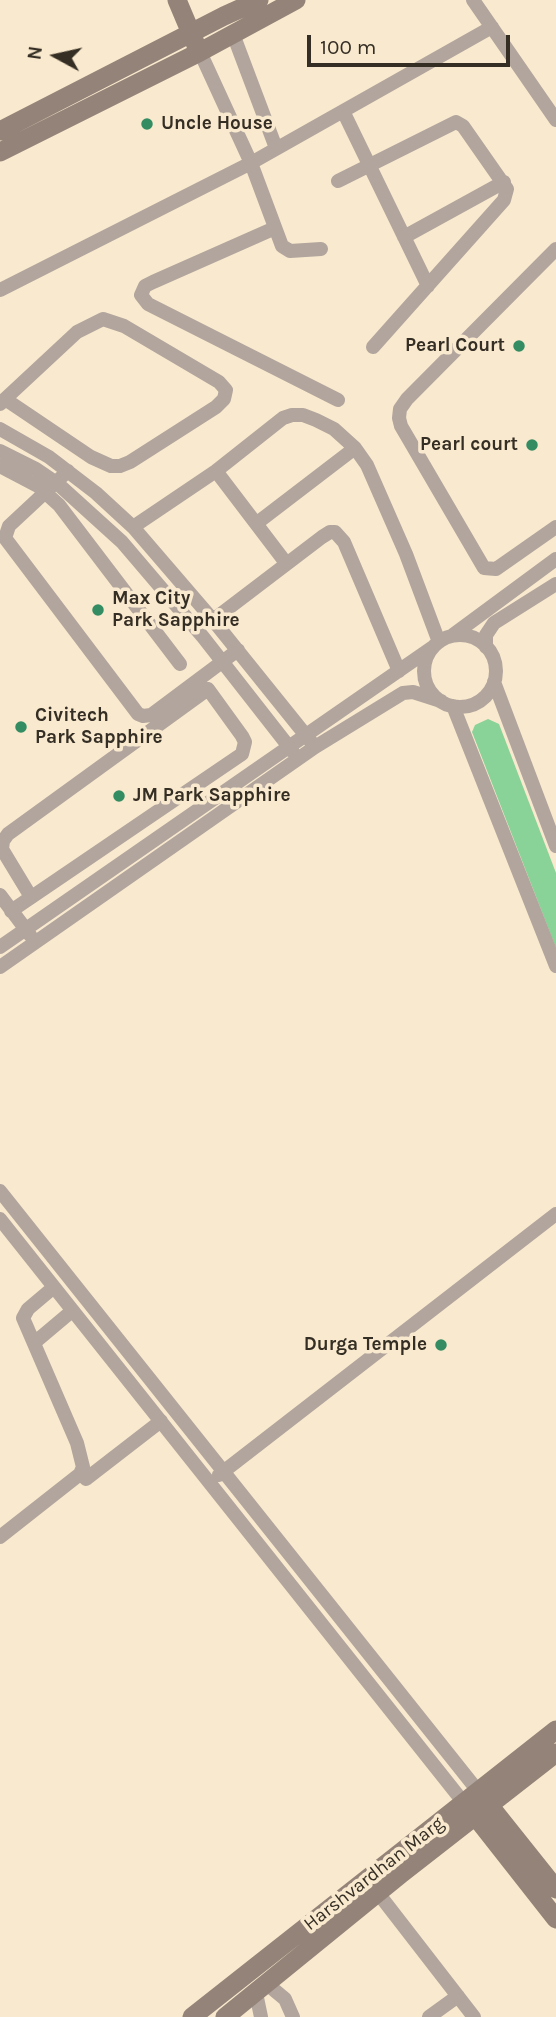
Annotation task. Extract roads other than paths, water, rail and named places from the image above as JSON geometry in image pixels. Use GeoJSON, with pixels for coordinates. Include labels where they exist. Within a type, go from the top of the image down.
{"type":"FeatureCollection","features":[{"type":"Feature","properties":{"kind":"street"},"geometry":{"type":"LineString","coordinates":[[177,0],[190,34],[251,163],[284,250],[321,249]]}},
{"type":"Feature","properties":{"kind":"street"},"geometry":{"type":"LineString","coordinates":[[0,131],[190,34],[221,8],[259,0]]}},
{"type":"Feature","properties":{"kind":"street"},"geometry":{"type":"LineString","coordinates":[[0,152],[200,52],[296,0]]}},
{"type":"Feature","properties":{"kind":"street"},"geometry":{"type":"LineString","coordinates":[[473,0],[556,120]]}},
{"type":"Feature","properties":{"kind":"street"},"geometry":{"type":"LineString","coordinates":[[221,8],[276,149]]}},
{"type":"Feature","properties":{"kind":"street"},"geometry":{"type":"LineString","coordinates":[[0,290],[251,163],[492,27]]}},
{"type":"Feature","properties":{"kind":"street"},"geometry":{"type":"LineString","coordinates":[[343,111],[428,286]]}},
{"type":"Feature","properties":{"kind":"street"},"geometry":{"type":"LineString","coordinates":[[338,181],[456,122],[463,126],[507,189],[504,200],[373,347]]}},
{"type":"Feature","properties":{"kind":"street"},"geometry":{"type":"LineString","coordinates":[[404,237],[504,182]]}},
{"type":"Feature","properties":{"kind":"street"},"geometry":{"type":"LineString","coordinates":[[275,229],[153,282],[145,286],[141,295],[148,304],[338,400]]}},
{"type":"Feature","properties":{"kind":"street"},"geometry":{"type":"LineString","coordinates":[[556,249],[407,399],[400,410],[399,418],[401,426],[484,568],[496,569],[556,527]]}},
{"type":"Feature","properties":{"kind":"street"},"geometry":{"type":"LineString","coordinates":[[103,318],[124,326],[219,382],[226,390],[224,399],[216,407],[120,466],[111,466],[91,457],[3,401],[77,332],[103,318]]}},
{"type":"Feature","properties":{"kind":"street"},"geometry":{"type":"LineString","coordinates":[[132,527],[216,471],[282,418],[303,415],[334,429],[355,448],[367,466],[387,509],[436,645]]}},
{"type":"Feature","properties":{"kind":"street"},"geometry":{"type":"LineString","coordinates":[[0,429],[68,471],[96,492],[132,527],[214,620],[310,742]]}},
{"type":"Feature","properties":{"kind":"street"},"geometry":{"type":"LineString","coordinates":[[257,523],[355,448]]}},
{"type":"Feature","properties":{"kind":"street"},"geometry":{"type":"LineString","coordinates":[[0,451],[36,469],[180,664]]}},
{"type":"Feature","properties":{"kind":"street"},"geometry":{"type":"LineString","coordinates":[[0,467],[50,487],[122,542],[294,752]]}},
{"type":"Feature","properties":{"kind":"street"},"geometry":{"type":"LineString","coordinates":[[68,471],[9,526],[5,538],[138,713],[143,716],[151,715],[237,650]]}},
{"type":"Feature","properties":{"kind":"street"},"geometry":{"type":"LineString","coordinates":[[216,471],[286,563]]}},
{"type":"Feature","properties":{"kind":"street"},"geometry":{"type":"LineString","coordinates":[[214,620],[330,532],[340,535],[399,671]]}},
{"type":"Feature","properties":{"kind":"street"},"geometry":{"type":"LineString","coordinates":[[310,742],[399,671],[556,559]]}},
{"type":"Feature","properties":{"kind":"street"},"geometry":{"type":"LineString","coordinates":[[486,647],[486,635],[494,623],[556,584]]}},
{"type":"Feature","properties":{"kind":"street"},"geometry":{"type":"LineString","coordinates":[[0,947],[294,752],[403,693],[422,694],[460,707],[476,703],[490,690],[494,682],[496,671],[492,655],[479,640],[453,635]]}},
{"type":"Feature","properties":{"kind":"street"},"geometry":{"type":"LineString","coordinates":[[436,645],[427,656],[425,677],[429,689],[447,704],[556,966]]}},
{"type":"Feature","properties":{"kind":"street"},"geometry":{"type":"LineString","coordinates":[[494,682],[556,846]]}},
{"type":"Feature","properties":{"kind":"street"},"geometry":{"type":"LineString","coordinates":[[11,911],[242,754],[245,742],[242,736],[208,690],[8,834],[2,849],[31,897]]}},
{"type":"Feature","properties":{"kind":"street"},"geometry":{"type":"LineString","coordinates":[[0,967],[294,752]]}},
{"type":"Feature","properties":{"kind":"street"},"geometry":{"type":"LineString","coordinates":[[0,895],[35,941]]}},
{"type":"Feature","properties":{"kind":"street"},"geometry":{"type":"LineString","coordinates":[[0,1191],[224,1471],[477,1804],[556,1919]]}},
{"type":"Feature","properties":{"kind":"street"},"geometry":{"type":"LineString","coordinates":[[209,1482],[556,1214]]}},
{"type":"Feature","properties":{"kind":"street"},"geometry":{"type":"LineString","coordinates":[[0,1219],[209,1482],[477,1804],[556,1889]]}},
{"type":"Feature","properties":{"kind":"street"},"geometry":{"type":"LineString","coordinates":[[0,1537],[80,1474],[83,1467],[77,1443],[23,1318],[24,1313],[54,1287]]}},
{"type":"Feature","properties":{"kind":"street"},"geometry":{"type":"LineString","coordinates":[[34,1343],[72,1311]]}},
{"type":"Feature","properties":{"kind":"street"},"geometry":{"type":"LineString","coordinates":[[86,1479],[161,1421]]}},
{"type":"Feature","properties":{"kind":"street","name":"Harshvardhan Marg"},"geometry":{"type":"LineString","coordinates":[[225,2017],[378,1893],[556,1730]]}},
{"type":"Feature","properties":{"kind":"street","name":"Harshvardhan Marg"},"geometry":{"type":"LineString","coordinates":[[192,2017],[477,1804],[556,1753]]}},
{"type":"Feature","properties":{"kind":"street"},"geometry":{"type":"LineString","coordinates":[[378,1893],[474,2017]]}},
{"type":"Feature","properties":{"kind":"street"},"geometry":{"type":"LineString","coordinates":[[261,2017],[261,1988],[285,1999],[293,2017]]}},
{"type":"Feature","properties":{"kind":"street"},"geometry":{"type":"LineString","coordinates":[[429,2017],[458,1996]]}},
{"type":"Feature","properties":{"kind":"place","name":"Uncle House"},"geometry":{"type":"Point","coordinates":[147,124]}},
{"type":"Feature","properties":{"kind":"place","name":"Pearl Court"},"geometry":{"type":"Point","coordinates":[519,346]}},
{"type":"Feature","properties":{"kind":"place","name":"Pearl court"},"geometry":{"type":"Point","coordinates":[532,445]}},
{"type":"Feature","properties":{"kind":"place","name":"Max City Park Sapphire"},"geometry":{"type":"Point","coordinates":[98,610]}},
{"type":"Feature","properties":{"kind":"place","name":"Civitech Park Sapphire"},"geometry":{"type":"Point","coordinates":[21,727]}},
{"type":"Feature","properties":{"kind":"place","name":"JM Park Sapphire"},"geometry":{"type":"Point","coordinates":[119,796]}},
{"type":"Feature","properties":{"kind":"place","name":"Durga Temple"},"geometry":{"type":"Point","coordinates":[441,1345]}}]}
